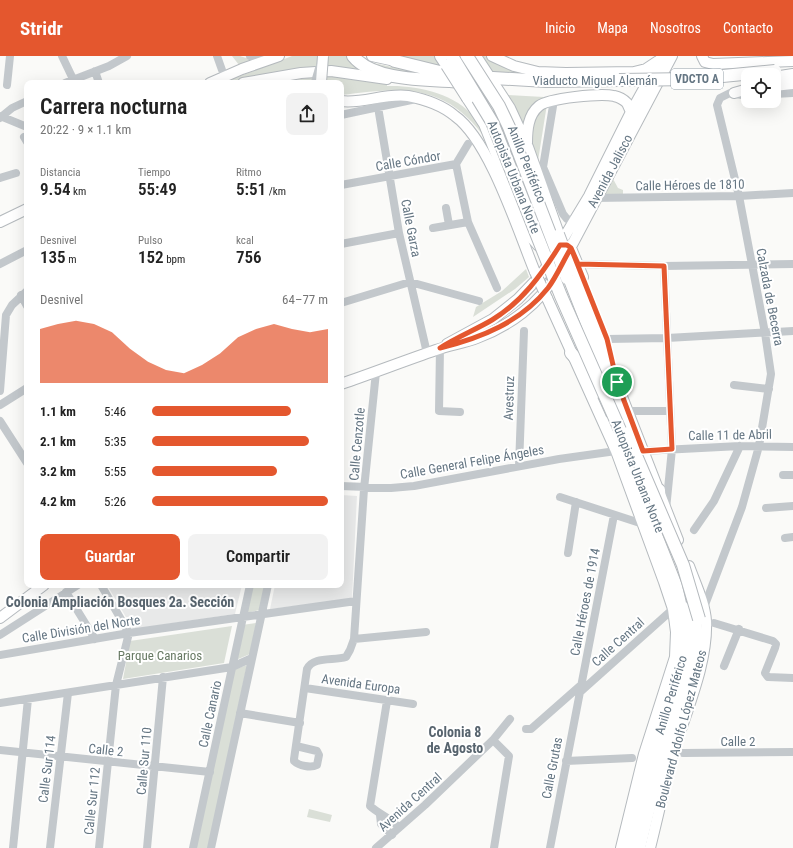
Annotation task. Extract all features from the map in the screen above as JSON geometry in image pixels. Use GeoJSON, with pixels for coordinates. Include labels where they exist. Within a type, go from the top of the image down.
{"type":"FeatureCollection","features":[{"type":"Feature","properties":{"kind":"highway"},"geometry":{"type":"LineString","coordinates":[[353,56],[366,68],[388,75],[426,79],[462,78],[392,59]]}},
{"type":"Feature","properties":{"kind":"highway","name":"Anillo Periférico"},"geometry":{"type":"LineString","coordinates":[[455,56],[487,104],[498,125],[530,207],[545,251],[551,291],[599,392],[640,492],[676,586],[683,611],[686,640],[684,655],[655,748],[631,848]]}},
{"type":"Feature","properties":{"kind":"highway","name":"Autopista Urbana Norte"},"geometry":{"type":"LineString","coordinates":[[467,56],[499,106],[509,127],[614,403],[683,565],[699,619],[700,645],[691,682],[668,750],[644,848]]}},
{"type":"Feature","properties":{"kind":"highway","name":"Anillo Periférico"},"geometry":{"type":"LineString","coordinates":[[471,56],[508,116],[558,238],[574,272],[663,510],[693,609],[695,640],[690,674],[664,753],[640,848]]}},
{"type":"Feature","properties":{"kind":"highway"},"geometry":{"type":"LineString","coordinates":[[447,59],[468,98],[485,124],[526,226],[534,241],[545,251]]}},
{"type":"Feature","properties":{"kind":"highway","name":"Autopista Urbana Norte"},"geometry":{"type":"LineString","coordinates":[[447,59],[492,122],[561,296],[599,379],[640,478],[674,565],[688,615],[690,640],[678,699],[655,767],[631,848]]}},
{"type":"Feature","properties":{"kind":"highway"},"geometry":{"type":"LineString","coordinates":[[538,72],[588,81]]}},
{"type":"Feature","properties":{"kind":"highway","name":"Viaducto Miguel Alemán"},"geometry":{"type":"LineString","coordinates":[[741,81],[693,84],[618,83],[588,81],[495,81],[542,87],[618,83],[786,74]]}},
{"type":"Feature","properties":{"kind":"highway"},"geometry":{"type":"LineString","coordinates":[[571,353],[581,364],[599,392]]}},
{"type":"Feature","properties":{"kind":"highway"},"geometry":{"type":"LineString","coordinates":[[658,490],[663,510]]}},
{"type":"Feature","properties":{"kind":"highway"},"geometry":{"type":"LineString","coordinates":[[659,707],[675,686]]}},
{"type":"Feature","properties":{"kind":"main road"},"geometry":{"type":"LineString","coordinates":[[319,80],[323,56]]}},
{"type":"Feature","properties":{"kind":"main road"},"geometry":{"type":"LineString","coordinates":[[372,56],[392,59]]}},
{"type":"Feature","properties":{"kind":"main road"},"geometry":{"type":"LineString","coordinates":[[476,56],[506,100],[528,147],[558,238],[571,248],[574,272],[658,490]]}},
{"type":"Feature","properties":{"kind":"main road","name":"Viaducto Miguel Alemán"},"geometry":{"type":"LineString","coordinates":[[492,56],[514,66],[538,72],[634,72],[651,66],[661,57]]}},
{"type":"Feature","properties":{"kind":"main road","name":"Avenida Jalisco"},"geometry":{"type":"LineString","coordinates":[[440,348],[493,319],[518,300],[538,273],[558,238],[575,221],[592,197],[672,56]]}},
{"type":"Feature","properties":{"kind":"main road","name":"Viaducto Miguel Alemán"},"geometry":{"type":"LineString","coordinates":[[702,56],[706,62],[713,64],[786,74]]}},
{"type":"Feature","properties":{"kind":"main road","name":"Avenida Jalisco"},"geometry":{"type":"LineString","coordinates":[[440,348],[478,338],[499,328],[551,291],[631,112],[661,57]]}},
{"type":"Feature","properties":{"kind":"main road"},"geometry":{"type":"LineString","coordinates":[[218,80],[273,58]]}},
{"type":"Feature","properties":{"kind":"main road"},"geometry":{"type":"LineString","coordinates":[[260,80],[295,74],[331,71],[395,80],[426,79]]}},
{"type":"Feature","properties":{"kind":"main road"},"geometry":{"type":"LineString","coordinates":[[734,93],[741,91]]}},
{"type":"Feature","properties":{"kind":"main road","name":"Boulevard Adolfo López Mateos"},"geometry":{"type":"LineString","coordinates":[[353,101],[393,95],[434,103],[456,116],[473,136],[489,160],[538,273],[551,291],[571,353],[616,451],[673,609],[676,632],[675,657],[637,779],[621,848]]}},
{"type":"Feature","properties":{"kind":"main road"},"geometry":{"type":"LineString","coordinates":[[528,147],[528,131],[532,115],[538,107],[547,101],[614,96],[627,103],[631,112]]}},
{"type":"Feature","properties":{"kind":"main road"},"geometry":{"type":"LineString","coordinates":[[344,101],[353,101]]}},
{"type":"Feature","properties":{"kind":"main road"},"geometry":{"type":"LineString","coordinates":[[0,222],[24,210]]}},
{"type":"Feature","properties":{"kind":"main road"},"geometry":{"type":"LineString","coordinates":[[574,272],[607,339],[617,382]]}},
{"type":"Feature","properties":{"kind":"main road"},"geometry":{"type":"LineString","coordinates":[[344,383],[440,348]]}},
{"type":"Feature","properties":{"kind":"main road","name":"Boulevard Adolfo López Mateos"},"geometry":{"type":"LineString","coordinates":[[650,848],[674,753],[700,667],[705,644],[706,620],[697,589],[663,510]]}},
{"type":"Feature","properties":{"kind":"main road"},"geometry":{"type":"LineString","coordinates":[[0,618],[40,588]]}},
{"type":"Feature","properties":{"kind":"street"},"geometry":{"type":"LineString","coordinates":[[7,85],[11,64],[10,56]]}},
{"type":"Feature","properties":{"kind":"street"},"geometry":{"type":"LineString","coordinates":[[62,56],[69,80]]}},
{"type":"Feature","properties":{"kind":"street"},"geometry":{"type":"LineString","coordinates":[[72,80],[109,66],[127,56]]}},
{"type":"Feature","properties":{"kind":"street"},"geometry":{"type":"LineString","coordinates":[[217,56],[222,70]]}},
{"type":"Feature","properties":{"kind":"street"},"geometry":{"type":"LineString","coordinates":[[250,56],[273,58]]}},
{"type":"Feature","properties":{"kind":"street"},"geometry":{"type":"LineString","coordinates":[[95,71],[98,80]]}},
{"type":"Feature","properties":{"kind":"street"},"geometry":{"type":"LineString","coordinates":[[734,93],[741,94]]}},
{"type":"Feature","properties":{"kind":"street","name":"Calzada de Becerra"},"geometry":{"type":"LineString","coordinates":[[703,610],[742,507],[759,446],[769,390],[771,368],[766,333],[751,265],[739,196],[718,112],[718,100],[727,94],[734,93]]}},
{"type":"Feature","properties":{"kind":"street"},"geometry":{"type":"LineString","coordinates":[[781,94],[793,93]]}},
{"type":"Feature","properties":{"kind":"street"},"geometry":{"type":"LineString","coordinates":[[344,115],[418,99]]}},
{"type":"Feature","properties":{"kind":"street"},"geometry":{"type":"LineString","coordinates":[[344,104],[353,101]]}},
{"type":"Feature","properties":{"kind":"street"},"geometry":{"type":"LineString","coordinates":[[24,102],[12,108],[1,117],[24,126]]}},
{"type":"Feature","properties":{"kind":"street"},"geometry":{"type":"LineString","coordinates":[[552,106],[543,161],[544,172],[563,214],[567,219],[575,221]]}},
{"type":"Feature","properties":{"kind":"street","name":"Calle Garza"},"geometry":{"type":"LineString","coordinates":[[378,107],[399,233],[427,353]]}},
{"type":"Feature","properties":{"kind":"street","name":"Calle Cóndor"},"geometry":{"type":"LineString","coordinates":[[344,184],[456,164],[468,144]]}},
{"type":"Feature","properties":{"kind":"street"},"geometry":{"type":"LineString","coordinates":[[456,164],[468,222],[497,288]]}},
{"type":"Feature","properties":{"kind":"street"},"geometry":{"type":"LineString","coordinates":[[0,178],[16,173]]}},
{"type":"Feature","properties":{"kind":"street","name":"Calle Héroes de 1810"},"geometry":{"type":"LineString","coordinates":[[592,197],[739,196],[793,193]]}},
{"type":"Feature","properties":{"kind":"street"},"geometry":{"type":"LineString","coordinates":[[446,208],[449,225]]}},
{"type":"Feature","properties":{"kind":"street"},"geometry":{"type":"LineString","coordinates":[[432,228],[468,222]]}},
{"type":"Feature","properties":{"kind":"street"},"geometry":{"type":"LineString","coordinates":[[344,243],[399,233]]}},
{"type":"Feature","properties":{"kind":"street"},"geometry":{"type":"LineString","coordinates":[[0,263],[24,251]]}},
{"type":"Feature","properties":{"kind":"street"},"geometry":{"type":"LineString","coordinates":[[574,272],[664,266],[793,264]]}},
{"type":"Feature","properties":{"kind":"street"},"geometry":{"type":"LineString","coordinates":[[663,510],[672,449],[664,266]]}},
{"type":"Feature","properties":{"kind":"street"},"geometry":{"type":"LineString","coordinates":[[344,302],[410,282],[479,301]]}},
{"type":"Feature","properties":{"kind":"street"},"geometry":{"type":"LineString","coordinates":[[0,390],[6,316],[8,309],[24,293]]}},
{"type":"Feature","properties":{"kind":"street"},"geometry":{"type":"LineString","coordinates":[[607,339],[667,338],[766,333],[793,330]]}},
{"type":"Feature","properties":{"kind":"street","name":"Avestruz"},"geometry":{"type":"LineString","coordinates":[[519,466],[524,331]]}},
{"type":"Feature","properties":{"kind":"street"},"geometry":{"type":"LineString","coordinates":[[440,348],[439,410],[460,412]]}},
{"type":"Feature","properties":{"kind":"street","name":"Calle Cenzotle"},"geometry":{"type":"LineString","coordinates":[[354,639],[365,486],[376,372]]}},
{"type":"Feature","properties":{"kind":"street"},"geometry":{"type":"LineString","coordinates":[[734,385],[769,390]]}},
{"type":"Feature","properties":{"kind":"street"},"geometry":{"type":"LineString","coordinates":[[0,405],[24,390]]}},
{"type":"Feature","properties":{"kind":"street"},"geometry":{"type":"LineString","coordinates":[[628,411],[670,411]]}},
{"type":"Feature","properties":{"kind":"street"},"geometry":{"type":"LineString","coordinates":[[0,421],[24,458]]}},
{"type":"Feature","properties":{"kind":"street"},"geometry":{"type":"LineString","coordinates":[[694,530],[714,501],[740,446]]}},
{"type":"Feature","properties":{"kind":"street","name":"Calle 11 de Abril"},"geometry":{"type":"LineString","coordinates":[[643,451],[740,446],[793,447]]}},
{"type":"Feature","properties":{"kind":"street","name":"Calle General Felipe Ángeles"},"geometry":{"type":"LineString","coordinates":[[344,486],[391,488],[414,486],[556,459],[616,451]]}},
{"type":"Feature","properties":{"kind":"street"},"geometry":{"type":"LineString","coordinates":[[783,475],[793,475]]}},
{"type":"Feature","properties":{"kind":"street"},"geometry":{"type":"LineString","coordinates":[[560,497],[642,524]]}},
{"type":"Feature","properties":{"kind":"street"},"geometry":{"type":"LineString","coordinates":[[568,553],[576,502]]}},
{"type":"Feature","properties":{"kind":"street"},"geometry":{"type":"LineString","coordinates":[[766,508],[793,506]]}},
{"type":"Feature","properties":{"kind":"street","name":"Calle Héroes de 1914"},"geometry":{"type":"LineString","coordinates":[[580,689],[614,515]]}},
{"type":"Feature","properties":{"kind":"street"},"geometry":{"type":"LineString","coordinates":[[0,635],[73,588]]}},
{"type":"Feature","properties":{"kind":"street"},"geometry":{"type":"LineString","coordinates":[[103,588],[129,633]]}},
{"type":"Feature","properties":{"kind":"street","name":"Calle Canario"},"geometry":{"type":"LineString","coordinates":[[193,848],[249,588]]}},
{"type":"Feature","properties":{"kind":"street"},"geometry":{"type":"LineString","coordinates":[[211,848],[267,588]]}},
{"type":"Feature","properties":{"kind":"street"},"geometry":{"type":"LineString","coordinates":[[66,592],[95,639]]}},
{"type":"Feature","properties":{"kind":"street","name":"Calle División del Norte"},"geometry":{"type":"LineString","coordinates":[[0,655],[129,633],[356,601]]}},
{"type":"Feature","properties":{"kind":"street","name":"Calle Central"},"geometry":{"type":"LineString","coordinates":[[526,729],[531,729],[580,689],[673,609]]}},
{"type":"Feature","properties":{"kind":"street"},"geometry":{"type":"LineString","coordinates":[[714,623],[739,629],[773,641],[776,644],[765,671],[766,676],[793,678]]}},
{"type":"Feature","properties":{"kind":"street"},"geometry":{"type":"LineString","coordinates":[[724,666],[739,629]]}},
{"type":"Feature","properties":{"kind":"street"},"geometry":{"type":"LineString","coordinates":[[296,746],[309,664],[314,661],[346,657],[354,639],[426,632]]}},
{"type":"Feature","properties":{"kind":"street","name":"Calle Sur 112"},"geometry":{"type":"LineString","coordinates":[[99,848],[116,685],[129,633]]}},
{"type":"Feature","properties":{"kind":"street"},"geometry":{"type":"LineString","coordinates":[[0,703],[232,667],[252,658]]}},
{"type":"Feature","properties":{"kind":"street","name":"Calle Sur 110"},"geometry":{"type":"LineString","coordinates":[[147,848],[156,767],[163,677]]}},
{"type":"Feature","properties":{"kind":"street","name":"Avenida Europa"},"geometry":{"type":"LineString","coordinates":[[305,688],[413,704]]}},
{"type":"Feature","properties":{"kind":"street","name":"Calle Grutas"},"geometry":{"type":"LineString","coordinates":[[550,848],[580,689]]}},
{"type":"Feature","properties":{"kind":"street","name":"Calle Sur 114"},"geometry":{"type":"LineString","coordinates":[[50,848],[68,693]]}},
{"type":"Feature","properties":{"kind":"street"},"geometry":{"type":"LineString","coordinates":[[13,848],[28,699]]}},
{"type":"Feature","properties":{"kind":"street"},"geometry":{"type":"LineString","coordinates":[[387,701],[370,806],[380,815],[389,817],[399,828]]}},
{"type":"Feature","properties":{"kind":"street"},"geometry":{"type":"LineString","coordinates":[[240,713],[300,723]]}},
{"type":"Feature","properties":{"kind":"street","name":"Avenida Central"},"geometry":{"type":"LineString","coordinates":[[379,847],[493,740],[510,719]]}},
{"type":"Feature","properties":{"kind":"street"},"geometry":{"type":"LineString","coordinates":[[493,740],[509,756],[494,848]]}},
{"type":"Feature","properties":{"kind":"street","name":"Calle 2"},"geometry":{"type":"LineString","coordinates":[[0,750],[210,772]]}},
{"type":"Feature","properties":{"kind":"street","name":"Calle 2"},"geometry":{"type":"LineString","coordinates":[[683,753],[793,752]]}},
{"type":"Feature","properties":{"kind":"street"},"geometry":{"type":"LineString","coordinates":[[566,761],[632,758]]}},
{"type":"Feature","properties":{"kind":"street"},"geometry":{"type":"LineString","coordinates":[[380,815],[381,824],[392,834]]}},
{"type":"Feature","properties":{"kind":"shaded area"},"geometry":{"type":"Polygon","coordinates":[[[344,495],[357,496],[352,599],[270,609],[274,588],[344,588],[344,495]]]}},
{"type":"Feature","properties":{"kind":"shaded area"},"geometry":{"type":"Polygon","coordinates":[[[109,588],[241,588],[235,614],[133,629],[109,588]]]}},
{"type":"Feature","properties":{"kind":"green space"},"geometry":{"type":"Polygon","coordinates":[[[232,56],[240,56],[252,60],[239,65],[232,56]]]}},
{"type":"Feature","properties":{"kind":"green space"},"geometry":{"type":"Polygon","coordinates":[[[292,56],[347,56],[363,70],[333,69],[257,80],[230,80],[292,56]]]}},
{"type":"Feature","properties":{"kind":"green space"},"geometry":{"type":"Polygon","coordinates":[[[398,56],[435,56],[444,67],[398,56]]]}},
{"type":"Feature","properties":{"kind":"green space"},"geometry":{"type":"Polygon","coordinates":[[[478,56],[485,56],[530,76],[491,74],[478,56]]]}},
{"type":"Feature","properties":{"kind":"green space"},"geometry":{"type":"Polygon","coordinates":[[[364,61],[425,74],[401,74],[364,61]]]}},
{"type":"Feature","properties":{"kind":"green space"},"geometry":{"type":"Polygon","coordinates":[[[328,75],[387,82],[387,86],[411,87],[435,92],[457,102],[467,109],[479,124],[488,142],[473,123],[457,109],[441,99],[424,93],[386,91],[344,95],[344,80],[295,80],[328,75]]]}},
{"type":"Feature","properties":{"kind":"green space"},"geometry":{"type":"Polygon","coordinates":[[[506,95],[544,97],[526,117],[522,131],[506,95]]]}},
{"type":"Feature","properties":{"kind":"green space"},"geometry":{"type":"Polygon","coordinates":[[[547,104],[537,167],[528,136],[532,120],[547,104]]]}},
{"type":"Feature","properties":{"kind":"green space"},"geometry":{"type":"Polygon","coordinates":[[[612,177],[618,188],[623,190],[623,194],[602,194],[612,177]]]}},
{"type":"Feature","properties":{"kind":"green space"},"geometry":{"type":"Polygon","coordinates":[[[526,269],[529,277],[515,289],[473,317],[476,307],[502,291],[526,269]]]}},
{"type":"Feature","properties":{"kind":"green space"},"geometry":{"type":"Polygon","coordinates":[[[250,588],[264,588],[260,610],[246,613],[250,588]]]}},
{"type":"Feature","properties":{"kind":"green space"},"geometry":{"type":"Polygon","coordinates":[[[256,623],[250,654],[236,660],[242,625],[256,623]]]}},
{"type":"Feature","properties":{"kind":"green space","name":"Parque Canarios"},"geometry":{"type":"Polygon","coordinates":[[[232,626],[224,663],[123,679],[130,641],[232,626]]]}},
{"type":"Feature","properties":{"kind":"green space"},"geometry":{"type":"Polygon","coordinates":[[[247,665],[208,848],[194,848],[233,670],[247,665]]]}},
{"type":"Feature","properties":{"kind":"green space"},"geometry":{"type":"Polygon","coordinates":[[[309,809],[332,815],[330,822],[307,817],[309,809]]]}},
{"type":"Feature","properties":{"kind":"district","name":"Colonia Ampliación Bosques 2a. Sección"},"geometry":{"type":"Point","coordinates":[120,602]}},
{"type":"Feature","properties":{"kind":"district","name":"Colonia 8 de Agosto"},"geometry":{"type":"Point","coordinates":[455,740]}},
{"type":"Feature","properties":{"kind":"route"},"geometry":{"type":"LineString","coordinates":[[617,382],[607,339],[571,248],[548,288],[511,321],[478,338],[440,348],[493,319],[518,300],[542,274],[560,245],[564,244],[571,248],[578,264],[664,266],[672,449],[643,451],[617,382]]}}]}
